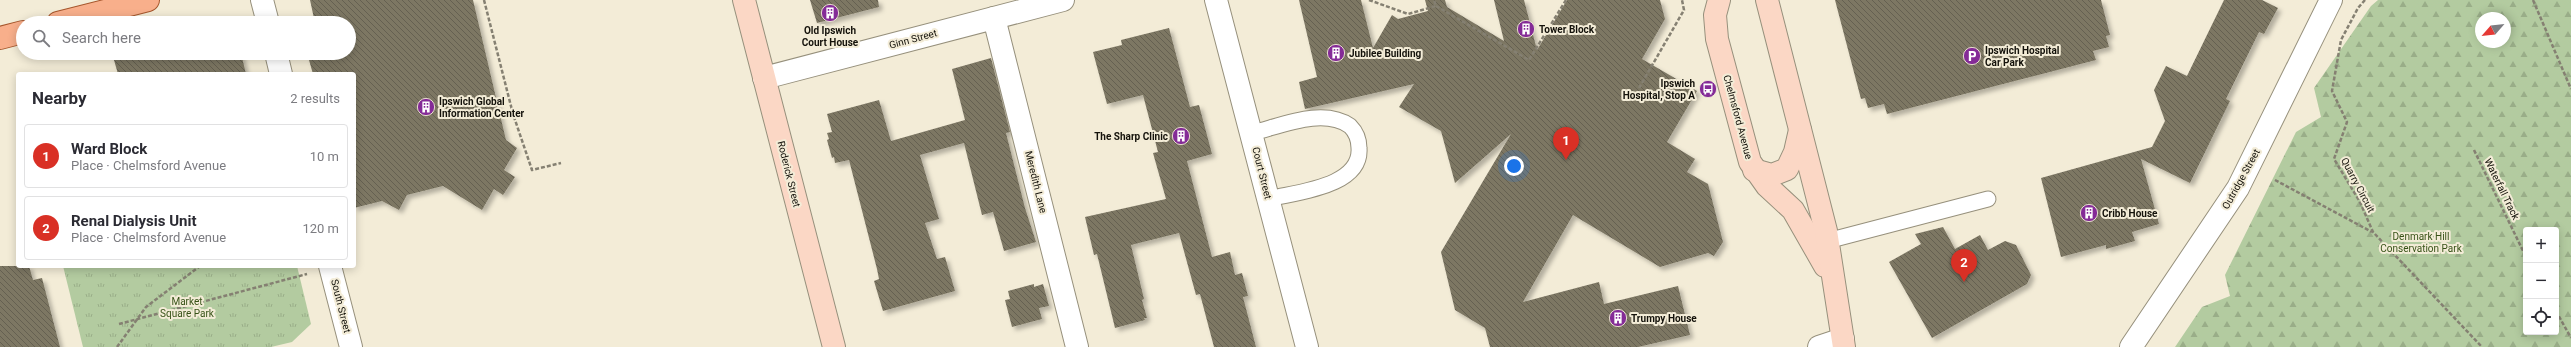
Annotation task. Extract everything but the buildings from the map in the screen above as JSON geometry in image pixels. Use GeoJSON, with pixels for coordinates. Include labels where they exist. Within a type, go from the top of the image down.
{"type":"FeatureCollection","features":[{"type":"Feature","properties":{"kind":"main road"},"geometry":{"type":"LineString","coordinates":[[85,16],[148,0]]}},
{"type":"Feature","properties":{"kind":"main road"},"geometry":{"type":"LineString","coordinates":[[0,38],[16,34]]}},
{"type":"Feature","properties":{"kind":"street"},"geometry":{"type":"LineString","coordinates":[[262,0],[266,16]]}},
{"type":"Feature","properties":{"kind":"street","name":"Roderick Street"},"geometry":{"type":"LineString","coordinates":[[744,0],[834,347]]}},
{"type":"Feature","properties":{"kind":"street","name":"Ginn Street"},"geometry":{"type":"LineString","coordinates":[[764,78],[1063,0]]}},
{"type":"Feature","properties":{"kind":"street","name":"Court Street"},"geometry":{"type":"LineString","coordinates":[[1216,0],[1307,347]]}},
{"type":"Feature","properties":{"kind":"street","name":"Chelmsford Avenue"},"geometry":{"type":"LineString","coordinates":[[1767,0],[1827,241],[1844,343]]}},
{"type":"Feature","properties":{"kind":"street","name":"Outridge Street"},"geometry":{"type":"LineString","coordinates":[[2131,347],[2238,188],[2331,0]]}},
{"type":"Feature","properties":{"kind":"street","name":"Chelmsford Avenue"},"geometry":{"type":"LineString","coordinates":[[1720,3],[1715,15],[1717,39],[1745,151],[1754,170],[1767,186],[1793,210],[1833,280]]}},
{"type":"Feature","properties":{"kind":"street","name":"Meredith Lane"},"geometry":{"type":"LineString","coordinates":[[994,18],[1077,347]]}},
{"type":"Feature","properties":{"kind":"street"},"geometry":{"type":"LineString","coordinates":[[278,60],[281,72]]}},
{"type":"Feature","properties":{"kind":"street"},"geometry":{"type":"LineString","coordinates":[[1754,170],[1772,175],[1787,169],[1795,152],[1800,130]]}},
{"type":"Feature","properties":{"kind":"street","name":"South Street"},"geometry":{"type":"LineString","coordinates":[[331,268],[351,347]]}},
{"type":"Feature","properties":{"kind":"street"},"geometry":{"type":"LineString","coordinates":[[1819,347],[1844,343]]}},
{"type":"Feature","properties":{"kind":"lane"},"geometry":{"type":"LineString","coordinates":[[1252,133],[1311,119],[1329,118],[1350,126],[1360,142],[1358,160],[1340,180],[1324,186],[1269,199]]}},
{"type":"Feature","properties":{"kind":"lane"},"geometry":{"type":"LineString","coordinates":[[1827,241],[1988,199]]}},
{"type":"Feature","properties":{"kind":"path"},"geometry":{"type":"LineString","coordinates":[[484,0],[513,114],[532,170],[561,163]]}},
{"type":"Feature","properties":{"kind":"path"},"geometry":{"type":"LineString","coordinates":[[1369,0],[1408,14],[1436,6]]}},
{"type":"Feature","properties":{"kind":"path"},"geometry":{"type":"LineString","coordinates":[[1434,0],[1436,6],[1530,60],[1566,0]]}},
{"type":"Feature","properties":{"kind":"path"},"geometry":{"type":"LineString","coordinates":[[1639,88],[1684,10],[1682,0]]}},
{"type":"Feature","properties":{"kind":"path","name":"Quarry Circuit"},"geometry":{"type":"LineString","coordinates":[[2365,0],[2358,8],[2341,40],[2332,91],[2348,122],[2334,159],[2360,202],[2373,232],[2482,347]]}},
{"type":"Feature","properties":{"kind":"path"},"geometry":{"type":"LineString","coordinates":[[2533,0],[2571,89]]}},
{"type":"Feature","properties":{"kind":"path","name":"Waterfall Track"},"geometry":{"type":"LineString","coordinates":[[2474,150],[2523,250]]}},
{"type":"Feature","properties":{"kind":"path"},"geometry":{"type":"LineString","coordinates":[[2275,180],[2373,232]]}},
{"type":"Feature","properties":{"kind":"path"},"geometry":{"type":"LineString","coordinates":[[117,347],[146,306],[197,268]]}},
{"type":"Feature","properties":{"kind":"path"},"geometry":{"type":"LineString","coordinates":[[119,324],[307,274]]}},
{"type":"Feature","properties":{"kind":"path"},"geometry":{"type":"LineString","coordinates":[[2559,316],[2571,338]]}},
{"type":"Feature","properties":{"kind":"green space","name":"Denmark Hill Conservation Park"},"geometry":{"type":"Polygon","coordinates":[[[2378,0],[2571,0],[2571,347],[2175,347],[2202,307],[2230,296],[2225,275],[2296,132],[2321,117],[2314,88],[2371,6],[2378,0]]]}},
{"type":"Feature","properties":{"kind":"green space","name":"Market Square Park"},"geometry":{"type":"Polygon","coordinates":[[[63,268],[297,268],[311,324],[292,342],[271,347],[83,347],[63,268]]]}},
{"type":"Feature","properties":{"kind":"place","name":"Old Ipswich Court House"},"geometry":{"type":"Point","coordinates":[830,13]}},
{"type":"Feature","properties":{"kind":"place","name":"Tower Block"},"geometry":{"type":"Point","coordinates":[1526,29]}},
{"type":"Feature","properties":{"kind":"place","name":"Jubilee Building"},"geometry":{"type":"Point","coordinates":[1336,53]}},
{"type":"Feature","properties":{"kind":"place","name":"Ipswich Hospital Car Park"},"geometry":{"type":"Point","coordinates":[1972,56]}},
{"type":"Feature","properties":{"kind":"place","name":"Ipswich Hospital, Stop A"},"geometry":{"type":"Point","coordinates":[1708,89]}},
{"type":"Feature","properties":{"kind":"place","name":"Ipswich Global Information Center"},"geometry":{"type":"Point","coordinates":[426,107]}},
{"type":"Feature","properties":{"kind":"place","name":"The Sharp Clinic"},"geometry":{"type":"Point","coordinates":[1181,136]}},
{"type":"Feature","properties":{"kind":"place","name":"Ward Block"},"geometry":{"type":"Point","coordinates":[1566,160]}},
{"type":"Feature","properties":{"kind":"place","name":"Cribb House"},"geometry":{"type":"Point","coordinates":[2089,213]}},
{"type":"Feature","properties":{"kind":"place","name":"Renal Dialysis Unit"},"geometry":{"type":"Point","coordinates":[1964,282]}},
{"type":"Feature","properties":{"kind":"place","name":"Trumpy House"},"geometry":{"type":"Point","coordinates":[1618,318]}}]}
